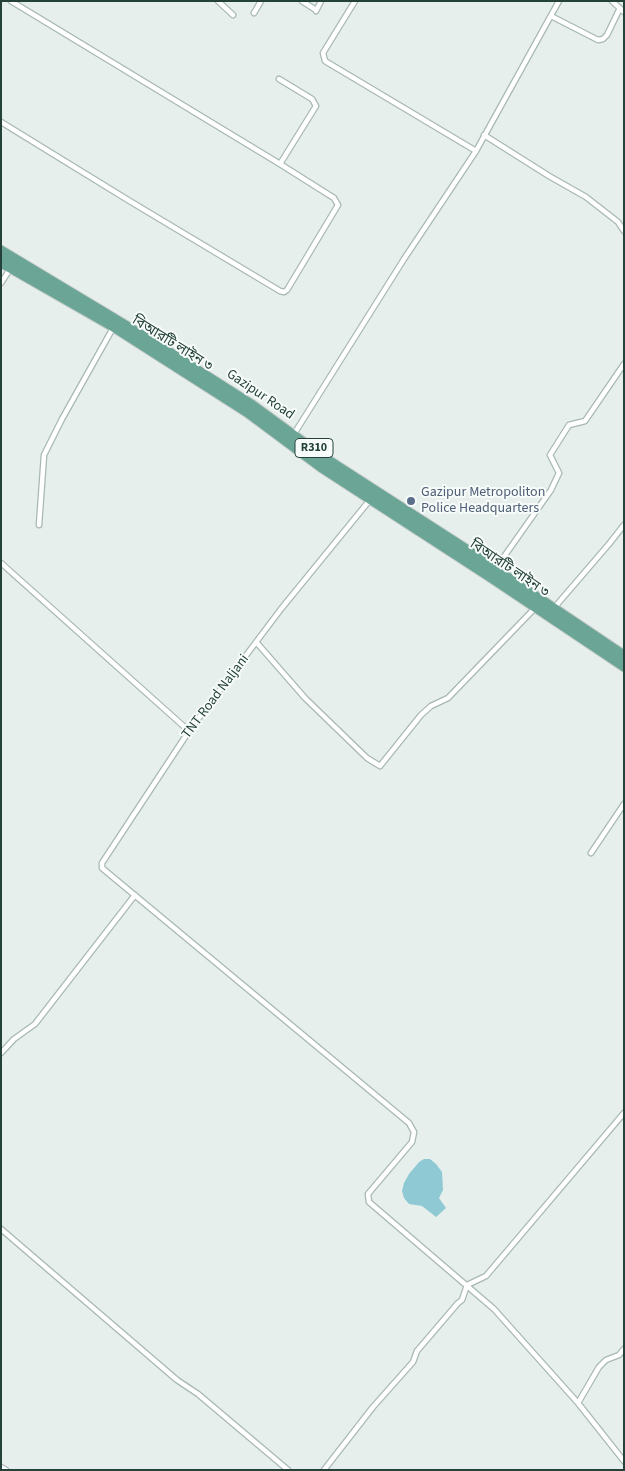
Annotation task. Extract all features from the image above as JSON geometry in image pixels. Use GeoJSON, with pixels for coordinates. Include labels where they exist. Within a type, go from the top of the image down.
{"type":"FeatureCollection","features":[{"type":"Feature","properties":{"kind":"main road","name":"Gazipur Road"},"geometry":{"type":"LineString","coordinates":[[1,249],[154,340],[253,404],[327,458],[624,654]]}},
{"type":"Feature","properties":{"kind":"main road","name":"বিআরটি লাইন ৩"},"geometry":{"type":"LineString","coordinates":[[1,257],[152,346],[250,408],[324,464],[498,576],[624,661]]}},
{"type":"Feature","properties":{"kind":"main road","name":"Gazipur Road"},"geometry":{"type":"LineString","coordinates":[[1,264],[113,328],[246,413],[320,468],[624,668]]}},
{"type":"Feature","properties":{"kind":"street"},"geometry":{"type":"LineString","coordinates":[[1,122],[179,231],[284,292],[338,205],[334,198],[280,164],[11,1]]}},
{"type":"Feature","properties":{"kind":"street"},"geometry":{"type":"LineString","coordinates":[[218,1],[233,15]]}},
{"type":"Feature","properties":{"kind":"street"},"geometry":{"type":"LineString","coordinates":[[254,13],[261,1]]}},
{"type":"Feature","properties":{"kind":"street"},"geometry":{"type":"LineString","coordinates":[[302,1],[316,11],[321,1]]}},
{"type":"Feature","properties":{"kind":"street"},"geometry":{"type":"LineString","coordinates":[[355,1],[323,53],[325,61],[476,151]]}},
{"type":"Feature","properties":{"kind":"street"},"geometry":{"type":"LineString","coordinates":[[294,434],[404,259],[476,151],[559,1]]}},
{"type":"Feature","properties":{"kind":"street"},"geometry":{"type":"LineString","coordinates":[[551,16],[598,40],[603,39],[622,10],[612,1]]}},
{"type":"Feature","properties":{"kind":"street"},"geometry":{"type":"LineString","coordinates":[[279,80],[312,99],[316,106],[280,164]]}},
{"type":"Feature","properties":{"kind":"street"},"geometry":{"type":"LineString","coordinates":[[484,135],[548,176],[586,197],[618,222],[624,231]]}},
{"type":"Feature","properties":{"kind":"street"},"geometry":{"type":"LineString","coordinates":[[1,283],[10,269]]}},
{"type":"Feature","properties":{"kind":"street"},"geometry":{"type":"LineString","coordinates":[[38,525],[44,455],[113,328]]}},
{"type":"Feature","properties":{"kind":"street"},"geometry":{"type":"LineString","coordinates":[[496,568],[551,490],[558,473],[550,455],[569,425],[585,422],[624,364]]}},
{"type":"Feature","properties":{"kind":"street","name":"TNT Road Naljani"},"geometry":{"type":"LineString","coordinates":[[136,895],[102,868],[102,863],[189,731],[281,609],[370,501]]}},
{"type":"Feature","properties":{"kind":"street"},"geometry":{"type":"LineString","coordinates":[[554,608],[624,525]]}},
{"type":"Feature","properties":{"kind":"street"},"geometry":{"type":"LineString","coordinates":[[1,563],[189,731]]}},
{"type":"Feature","properties":{"kind":"street"},"geometry":{"type":"LineString","coordinates":[[257,643],[305,698],[367,758],[380,766],[421,715],[432,706],[448,698],[535,608]]}},
{"type":"Feature","properties":{"kind":"street"},"geometry":{"type":"LineString","coordinates":[[591,853],[624,804]]}},
{"type":"Feature","properties":{"kind":"street"},"geometry":{"type":"LineString","coordinates":[[1,1054],[14,1039],[35,1024],[136,895],[409,1123],[414,1132],[412,1142],[368,1194],[369,1202],[494,1310],[578,1403],[624,1461]]}},
{"type":"Feature","properties":{"kind":"street"},"geometry":{"type":"LineString","coordinates":[[324,1470],[373,1407],[413,1362],[417,1351],[462,1300],[467,1285],[486,1276],[624,1113]]}},
{"type":"Feature","properties":{"kind":"street"},"geometry":{"type":"LineString","coordinates":[[1,1229],[177,1380],[198,1394],[288,1470]]}},
{"type":"Feature","properties":{"kind":"street"},"geometry":{"type":"LineString","coordinates":[[578,1403],[599,1367],[606,1360],[619,1355],[624,1349]]}},
{"type":"Feature","properties":{"kind":"street"},"geometry":{"type":"LineString","coordinates":[[1,1467],[6,1470]]}},
{"type":"Feature","properties":{"kind":"water"},"geometry":{"type":"Polygon","coordinates":[[[424,1159],[430,1159],[442,1172],[443,1190],[439,1198],[446,1208],[436,1217],[422,1206],[409,1204],[404,1198],[402,1191],[409,1174],[424,1159]]]}},
{"type":"Feature","properties":{"kind":"place","name":"Gazipur Metropoliton Police Headquarters"},"geometry":{"type":"Point","coordinates":[411,501]}}]}
